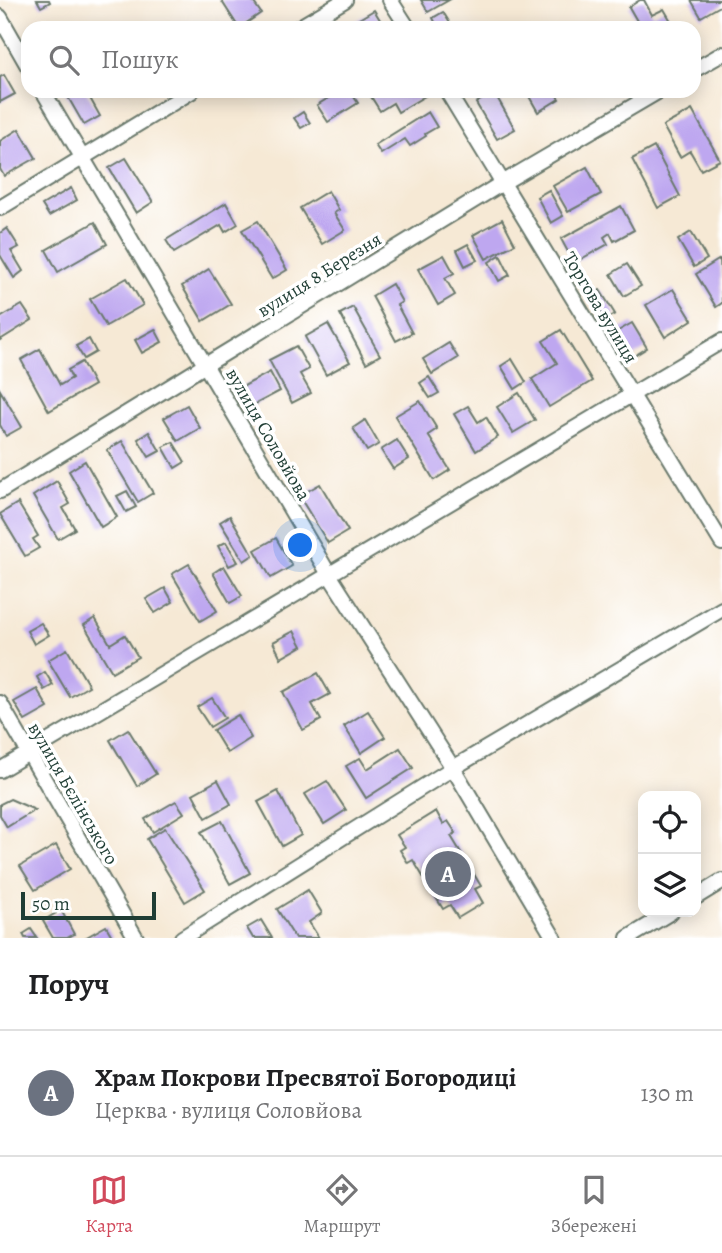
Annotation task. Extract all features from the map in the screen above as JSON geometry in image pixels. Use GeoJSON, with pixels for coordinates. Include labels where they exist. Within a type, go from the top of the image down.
{"type":"FeatureCollection","features":[{"type":"Feature","properties":{"kind":"street"},"geometry":{"type":"LineString","coordinates":[[310,21],[345,0]]}},
{"type":"Feature","properties":{"kind":"street"},"geometry":{"type":"LineString","coordinates":[[390,0],[404,21]]}},
{"type":"Feature","properties":{"kind":"street"},"geometry":{"type":"LineString","coordinates":[[0,17],[21,54]]}},
{"type":"Feature","properties":{"kind":"street"},"geometry":{"type":"LineString","coordinates":[[701,66],[722,54]]}},
{"type":"Feature","properties":{"kind":"street","name":"вулиця Соловйова"},"geometry":{"type":"LineString","coordinates":[[47,98],[330,576],[453,768],[554,938]]}},
{"type":"Feature","properties":{"kind":"street"},"geometry":{"type":"LineString","coordinates":[[0,208],[180,98]]}},
{"type":"Feature","properties":{"kind":"street","name":"Торгова вулиця"},"geometry":{"type":"LineString","coordinates":[[451,98],[722,543]]}},
{"type":"Feature","properties":{"kind":"street","name":"вулиця 8 Березня"},"geometry":{"type":"LineString","coordinates":[[0,491],[504,182],[647,98]]}},
{"type":"Feature","properties":{"kind":"street"},"geometry":{"type":"LineString","coordinates":[[0,770],[722,341]]}},
{"type":"Feature","properties":{"kind":"street"},"geometry":{"type":"LineString","coordinates":[[182,938],[453,768],[722,609]]}},
{"type":"Feature","properties":{"kind":"street","name":"вулиця Бєлінського"},"geometry":{"type":"LineString","coordinates":[[0,704],[135,938]]}},
{"type":"Feature","properties":{"kind":"street"},"geometry":{"type":"LineString","coordinates":[[701,894],[722,881]]}},
{"type":"Feature","properties":{"kind":"street"},"geometry":{"type":"LineString","coordinates":[[628,938],[663,917]]}},
{"type":"Feature","properties":{"kind":"building"},"geometry":{"type":"Polygon","coordinates":[[[37,0],[49,0],[50,2],[41,7],[37,0]]]}},
{"type":"Feature","properties":{"kind":"building"},"geometry":{"type":"Polygon","coordinates":[[[221,0],[252,0],[261,13],[249,21],[234,21],[221,0]]]}},
{"type":"Feature","properties":{"kind":"building"},"geometry":{"type":"Polygon","coordinates":[[[421,0],[449,0],[428,12],[421,0]]]}},
{"type":"Feature","properties":{"kind":"building"},"geometry":{"type":"Polygon","coordinates":[[[644,0],[652,15],[664,9],[671,21],[637,21],[629,7],[644,0]]]}},
{"type":"Feature","properties":{"kind":"building"},"geometry":{"type":"Polygon","coordinates":[[[691,0],[722,0],[722,5],[701,17],[691,0]]]}},
{"type":"Feature","properties":{"kind":"building"},"geometry":{"type":"Polygon","coordinates":[[[374,10],[381,21],[356,21],[374,10]]]}},
{"type":"Feature","properties":{"kind":"building"},"geometry":{"type":"Polygon","coordinates":[[[443,12],[449,21],[434,21],[433,18],[443,12]]]}},
{"type":"Feature","properties":{"kind":"building"},"geometry":{"type":"Polygon","coordinates":[[[4,75],[15,94],[0,102],[0,77],[4,75]]]}},
{"type":"Feature","properties":{"kind":"building"},"geometry":{"type":"Polygon","coordinates":[[[68,98],[90,98],[100,116],[84,125],[68,98]]]}},
{"type":"Feature","properties":{"kind":"building"},"geometry":{"type":"Polygon","coordinates":[[[328,98],[355,98],[358,103],[328,122],[317,105],[328,98]]]}},
{"type":"Feature","properties":{"kind":"building"},"geometry":{"type":"Polygon","coordinates":[[[372,98],[422,98],[398,112],[393,103],[380,111],[372,98]]]}},
{"type":"Feature","properties":{"kind":"building"},"geometry":{"type":"Polygon","coordinates":[[[484,98],[497,98],[515,129],[497,139],[476,103],[484,98]]]}},
{"type":"Feature","properties":{"kind":"building"},"geometry":{"type":"Polygon","coordinates":[[[530,98],[558,98],[559,99],[538,112],[530,98]]]}},
{"type":"Feature","properties":{"kind":"building"},"geometry":{"type":"Polygon","coordinates":[[[692,110],[720,160],[701,170],[690,151],[680,157],[663,126],[692,110]]]}},
{"type":"Feature","properties":{"kind":"building"},"geometry":{"type":"Polygon","coordinates":[[[303,112],[310,123],[301,128],[294,118],[303,112]]]}},
{"type":"Feature","properties":{"kind":"building"},"geometry":{"type":"Polygon","coordinates":[[[428,112],[437,127],[410,146],[405,139],[381,154],[375,145],[428,112]]]}},
{"type":"Feature","properties":{"kind":"building"},"geometry":{"type":"Polygon","coordinates":[[[19,129],[36,158],[4,176],[0,169],[0,141],[19,129]]]}},
{"type":"Feature","properties":{"kind":"building"},"geometry":{"type":"Polygon","coordinates":[[[654,147],[680,196],[658,208],[632,159],[654,147]]]}},
{"type":"Feature","properties":{"kind":"building"},"geometry":{"type":"Polygon","coordinates":[[[126,158],[153,202],[136,213],[109,168],[126,158]]]}},
{"type":"Feature","properties":{"kind":"building"},"geometry":{"type":"Polygon","coordinates":[[[587,167],[601,194],[568,212],[553,186],[587,167]]]}},
{"type":"Feature","properties":{"kind":"building"},"geometry":{"type":"Polygon","coordinates":[[[71,188],[77,200],[49,216],[42,205],[71,188]]]}},
{"type":"Feature","properties":{"kind":"building"},"geometry":{"type":"Polygon","coordinates":[[[549,190],[563,216],[551,223],[537,197],[549,190]]]}},
{"type":"Feature","properties":{"kind":"building"},"geometry":{"type":"Polygon","coordinates":[[[328,191],[339,210],[334,213],[345,230],[322,244],[300,208],[328,191]]]}},
{"type":"Feature","properties":{"kind":"building"},"geometry":{"type":"Polygon","coordinates":[[[226,203],[238,224],[225,232],[221,225],[174,253],[166,240],[226,203]]]}},
{"type":"Feature","properties":{"kind":"building"},"geometry":{"type":"Polygon","coordinates":[[[621,206],[634,230],[614,241],[610,233],[604,237],[608,244],[574,263],[561,239],[621,206]]]}},
{"type":"Feature","properties":{"kind":"building"},"geometry":{"type":"Polygon","coordinates":[[[502,219],[515,244],[486,259],[473,235],[502,219]]]}},
{"type":"Feature","properties":{"kind":"building"},"geometry":{"type":"Polygon","coordinates":[[[258,221],[287,270],[272,279],[242,230],[258,221]]]}},
{"type":"Feature","properties":{"kind":"building"},"geometry":{"type":"Polygon","coordinates":[[[95,222],[107,244],[58,272],[46,250],[95,222]]]}},
{"type":"Feature","properties":{"kind":"building"},"geometry":{"type":"Polygon","coordinates":[[[7,228],[19,247],[11,251],[23,271],[14,278],[0,255],[0,233],[7,228]]]}},
{"type":"Feature","properties":{"kind":"building"},"geometry":{"type":"Polygon","coordinates":[[[691,232],[707,259],[694,267],[678,240],[691,232]]]}},
{"type":"Feature","properties":{"kind":"building"},"geometry":{"type":"Polygon","coordinates":[[[468,244],[477,260],[465,266],[457,250],[468,244]]]}},
{"type":"Feature","properties":{"kind":"building"},"geometry":{"type":"Polygon","coordinates":[[[444,255],[454,273],[445,278],[455,295],[438,305],[418,269],[444,255]]]}},
{"type":"Feature","properties":{"kind":"building"},"geometry":{"type":"Polygon","coordinates":[[[500,255],[510,275],[499,281],[489,262],[500,255]]]}},
{"type":"Feature","properties":{"kind":"building"},"geometry":{"type":"Polygon","coordinates":[[[720,259],[722,303],[716,307],[696,274],[720,259]]]}},
{"type":"Feature","properties":{"kind":"building"},"geometry":{"type":"Polygon","coordinates":[[[627,264],[641,286],[624,296],[611,274],[627,264]]]}},
{"type":"Feature","properties":{"kind":"building"},"geometry":{"type":"Polygon","coordinates":[[[209,269],[231,304],[203,321],[182,286],[209,269]]]}},
{"type":"Feature","properties":{"kind":"building"},"geometry":{"type":"Polygon","coordinates":[[[127,278],[143,305],[106,326],[90,299],[127,278]]]}},
{"type":"Feature","properties":{"kind":"building"},"geometry":{"type":"Polygon","coordinates":[[[392,284],[402,302],[397,305],[412,333],[396,341],[372,296],[392,284]]]}},
{"type":"Feature","properties":{"kind":"building"},"geometry":{"type":"Polygon","coordinates":[[[673,289],[692,320],[665,337],[646,305],[673,289]]]}},
{"type":"Feature","properties":{"kind":"building"},"geometry":{"type":"Polygon","coordinates":[[[600,290],[615,314],[605,319],[591,296],[600,290]]]}},
{"type":"Feature","properties":{"kind":"building"},"geometry":{"type":"Polygon","coordinates":[[[22,305],[32,320],[0,340],[0,318],[22,305]]]}},
{"type":"Feature","properties":{"kind":"building"},"geometry":{"type":"Polygon","coordinates":[[[353,307],[380,355],[366,363],[340,314],[353,307]]]}},
{"type":"Feature","properties":{"kind":"building"},"geometry":{"type":"Polygon","coordinates":[[[632,323],[647,348],[626,361],[611,335],[632,323]]]}},
{"type":"Feature","properties":{"kind":"building"},"geometry":{"type":"Polygon","coordinates":[[[328,324],[350,362],[326,375],[305,337],[328,324]]]}},
{"type":"Feature","properties":{"kind":"building"},"geometry":{"type":"Polygon","coordinates":[[[155,329],[162,342],[142,353],[135,340],[155,329]]]}},
{"type":"Feature","properties":{"kind":"building"},"geometry":{"type":"Polygon","coordinates":[[[561,330],[592,381],[549,407],[532,379],[557,363],[543,341],[561,330]]]}},
{"type":"Feature","properties":{"kind":"building"},"geometry":{"type":"Polygon","coordinates":[[[89,339],[96,352],[84,359],[76,346],[89,339]]]}},
{"type":"Feature","properties":{"kind":"building"},"geometry":{"type":"Polygon","coordinates":[[[449,343],[458,358],[432,374],[423,359],[449,343]]]}},
{"type":"Feature","properties":{"kind":"building"},"geometry":{"type":"Polygon","coordinates":[[[296,346],[309,369],[300,374],[311,393],[292,403],[269,360],[296,346]]]}},
{"type":"Feature","properties":{"kind":"building"},"geometry":{"type":"Polygon","coordinates":[[[40,349],[60,385],[72,378],[68,370],[82,362],[94,385],[49,411],[21,360],[40,349]]]}},
{"type":"Feature","properties":{"kind":"building"},"geometry":{"type":"Polygon","coordinates":[[[512,359],[526,382],[515,389],[501,366],[512,359]]]}},
{"type":"Feature","properties":{"kind":"building"},"geometry":{"type":"Polygon","coordinates":[[[270,372],[280,391],[252,406],[242,387],[270,372]]]}},
{"type":"Feature","properties":{"kind":"building"},"geometry":{"type":"Polygon","coordinates":[[[429,377],[439,393],[430,398],[420,383],[429,377]]]}},
{"type":"Feature","properties":{"kind":"building"},"geometry":{"type":"Polygon","coordinates":[[[0,390],[22,427],[6,436],[0,425],[0,390]]]}},
{"type":"Feature","properties":{"kind":"building"},"geometry":{"type":"Polygon","coordinates":[[[519,393],[535,420],[513,433],[497,407],[519,393]]]}},
{"type":"Feature","properties":{"kind":"building"},"geometry":{"type":"Polygon","coordinates":[[[420,401],[437,429],[428,435],[450,470],[434,480],[395,416],[420,401]]]}},
{"type":"Feature","properties":{"kind":"building"},"geometry":{"type":"Polygon","coordinates":[[[187,405],[200,428],[178,441],[164,418],[187,405]]]}},
{"type":"Feature","properties":{"kind":"building"},"geometry":{"type":"Polygon","coordinates":[[[468,406],[478,422],[486,417],[498,437],[476,451],[454,414],[468,406]]]}},
{"type":"Feature","properties":{"kind":"building"},"geometry":{"type":"Polygon","coordinates":[[[365,420],[379,444],[367,451],[353,428],[365,420]]]}},
{"type":"Feature","properties":{"kind":"building"},"geometry":{"type":"Polygon","coordinates":[[[149,432],[160,451],[149,457],[138,439],[149,432]]]}},
{"type":"Feature","properties":{"kind":"building"},"geometry":{"type":"Polygon","coordinates":[[[397,440],[409,459],[393,469],[381,450],[397,440]]]}},
{"type":"Feature","properties":{"kind":"building"},"geometry":{"type":"Polygon","coordinates":[[[122,441],[153,493],[138,502],[107,450],[122,441]]]}},
{"type":"Feature","properties":{"kind":"building"},"geometry":{"type":"Polygon","coordinates":[[[173,442],[185,462],[175,468],[163,447],[173,442]]]}},
{"type":"Feature","properties":{"kind":"building"},"geometry":{"type":"Polygon","coordinates":[[[85,461],[117,517],[101,527],[69,471],[85,461]]]}},
{"type":"Feature","properties":{"kind":"building"},"geometry":{"type":"Polygon","coordinates":[[[57,481],[70,504],[63,508],[75,529],[58,539],[33,496],[57,481]]]}},
{"type":"Feature","properties":{"kind":"building"},"geometry":{"type":"Polygon","coordinates":[[[320,484],[348,531],[328,543],[299,496],[320,484]]]}},
{"type":"Feature","properties":{"kind":"building"},"geometry":{"type":"Polygon","coordinates":[[[127,491],[136,507],[126,512],[117,496],[127,491]]]}},
{"type":"Feature","properties":{"kind":"building"},"geometry":{"type":"Polygon","coordinates":[[[18,503],[38,536],[33,539],[39,548],[25,556],[0,514],[18,503]]]}},
{"type":"Feature","properties":{"kind":"building"},"geometry":{"type":"Polygon","coordinates":[[[230,516],[253,555],[244,561],[220,522],[230,516]]]}},
{"type":"Feature","properties":{"kind":"building"},"geometry":{"type":"Polygon","coordinates":[[[276,538],[292,566],[271,578],[255,550],[276,538]]]}},
{"type":"Feature","properties":{"kind":"building"},"geometry":{"type":"Polygon","coordinates":[[[226,542],[238,562],[229,566],[218,546],[226,542]]]}},
{"type":"Feature","properties":{"kind":"building"},"geometry":{"type":"Polygon","coordinates":[[[189,564],[217,611],[200,621],[172,574],[189,564]]]}},
{"type":"Feature","properties":{"kind":"building"},"geometry":{"type":"Polygon","coordinates":[[[224,566],[242,596],[230,603],[213,573],[224,566]]]}},
{"type":"Feature","properties":{"kind":"building"},"geometry":{"type":"Polygon","coordinates":[[[165,588],[173,602],[155,613],[146,599],[165,588]]]}},
{"type":"Feature","properties":{"kind":"building"},"geometry":{"type":"Polygon","coordinates":[[[95,618],[110,644],[125,635],[138,657],[112,672],[84,625],[95,618]]]}},
{"type":"Feature","properties":{"kind":"building"},"geometry":{"type":"Polygon","coordinates":[[[41,623],[49,635],[34,644],[27,631],[41,623]]]}},
{"type":"Feature","properties":{"kind":"building"},"geometry":{"type":"Polygon","coordinates":[[[294,631],[302,646],[281,658],[273,642],[294,631]]]}},
{"type":"Feature","properties":{"kind":"building"},"geometry":{"type":"Polygon","coordinates":[[[67,649],[89,686],[70,697],[48,660],[67,649]]]}},
{"type":"Feature","properties":{"kind":"building"},"geometry":{"type":"Polygon","coordinates":[[[45,672],[53,685],[44,690],[37,677],[45,672]]]}},
{"type":"Feature","properties":{"kind":"building"},"geometry":{"type":"Polygon","coordinates":[[[318,673],[330,694],[312,704],[321,720],[303,730],[283,692],[318,673]]]}},
{"type":"Feature","properties":{"kind":"building"},"geometry":{"type":"Polygon","coordinates":[[[37,689],[48,708],[25,721],[14,702],[37,689]]]}},
{"type":"Feature","properties":{"kind":"building"},"geometry":{"type":"Polygon","coordinates":[[[212,698],[225,718],[210,727],[197,707],[212,698]]]}},
{"type":"Feature","properties":{"kind":"building"},"geometry":{"type":"Polygon","coordinates":[[[368,711],[385,737],[361,753],[344,726],[368,711]]]}},
{"type":"Feature","properties":{"kind":"building"},"geometry":{"type":"Polygon","coordinates":[[[238,715],[251,738],[227,753],[213,730],[238,715]]]}},
{"type":"Feature","properties":{"kind":"building"},"geometry":{"type":"Polygon","coordinates":[[[128,729],[156,774],[137,786],[110,740],[128,729]]]}},
{"type":"Feature","properties":{"kind":"building"},"geometry":{"type":"Polygon","coordinates":[[[400,748],[413,768],[366,798],[346,766],[360,758],[367,769],[400,748]]]}},
{"type":"Feature","properties":{"kind":"building"},"geometry":{"type":"Polygon","coordinates":[[[218,780],[231,804],[206,818],[193,794],[218,780]]]}},
{"type":"Feature","properties":{"kind":"building"},"geometry":{"type":"Polygon","coordinates":[[[327,781],[346,810],[324,824],[305,794],[327,781]]]}},
{"type":"Feature","properties":{"kind":"building"},"geometry":{"type":"Polygon","coordinates":[[[278,791],[301,835],[282,846],[258,802],[278,791]]]}},
{"type":"Feature","properties":{"kind":"building"},"geometry":{"type":"Polygon","coordinates":[[[10,799],[35,810],[7,827],[0,815],[0,804],[10,799]]]}},
{"type":"Feature","properties":{"kind":"building"},"geometry":{"type":"Polygon","coordinates":[[[176,801],[184,813],[153,832],[145,819],[176,801]]]}},
{"type":"Feature","properties":{"kind":"building"},"geometry":{"type":"Polygon","coordinates":[[[436,811],[443,824],[448,821],[456,833],[451,836],[481,886],[475,889],[483,903],[458,918],[450,905],[443,909],[413,860],[408,863],[400,850],[405,847],[397,835],[436,811]]]}},
{"type":"Feature","properties":{"kind":"building"},"geometry":{"type":"Polygon","coordinates":[[[222,821],[250,873],[230,884],[201,832],[222,821]]]}},
{"type":"Feature","properties":{"kind":"building"},"geometry":{"type":"Polygon","coordinates":[[[165,828],[205,890],[185,902],[147,839],[165,828]]]}},
{"type":"Feature","properties":{"kind":"building"},"geometry":{"type":"Polygon","coordinates":[[[56,845],[70,869],[35,890],[20,866],[56,845]]]}},
{"type":"Feature","properties":{"kind":"building"},"geometry":{"type":"Polygon","coordinates":[[[308,890],[322,913],[309,922],[319,938],[295,938],[277,909],[308,890]]]}},
{"type":"Feature","properties":{"kind":"building"},"geometry":{"type":"Polygon","coordinates":[[[61,910],[74,934],[67,938],[53,938],[43,921],[61,910]]]}},
{"type":"Feature","properties":{"kind":"building"},"geometry":{"type":"Polygon","coordinates":[[[261,920],[272,938],[253,938],[247,928],[261,920]]]}},
{"type":"Feature","properties":{"kind":"building"},"geometry":{"type":"Polygon","coordinates":[[[106,926],[113,938],[85,938],[106,926]]]}},
{"type":"Feature","properties":{"kind":"building"},"geometry":{"type":"Polygon","coordinates":[[[31,929],[37,938],[25,938],[23,934],[31,929]]]}},
{"type":"Feature","properties":{"kind":"place","name":"Храм Покрови Пресвятої Богородиці"},"geometry":{"type":"Point","coordinates":[448,874]}}]}
